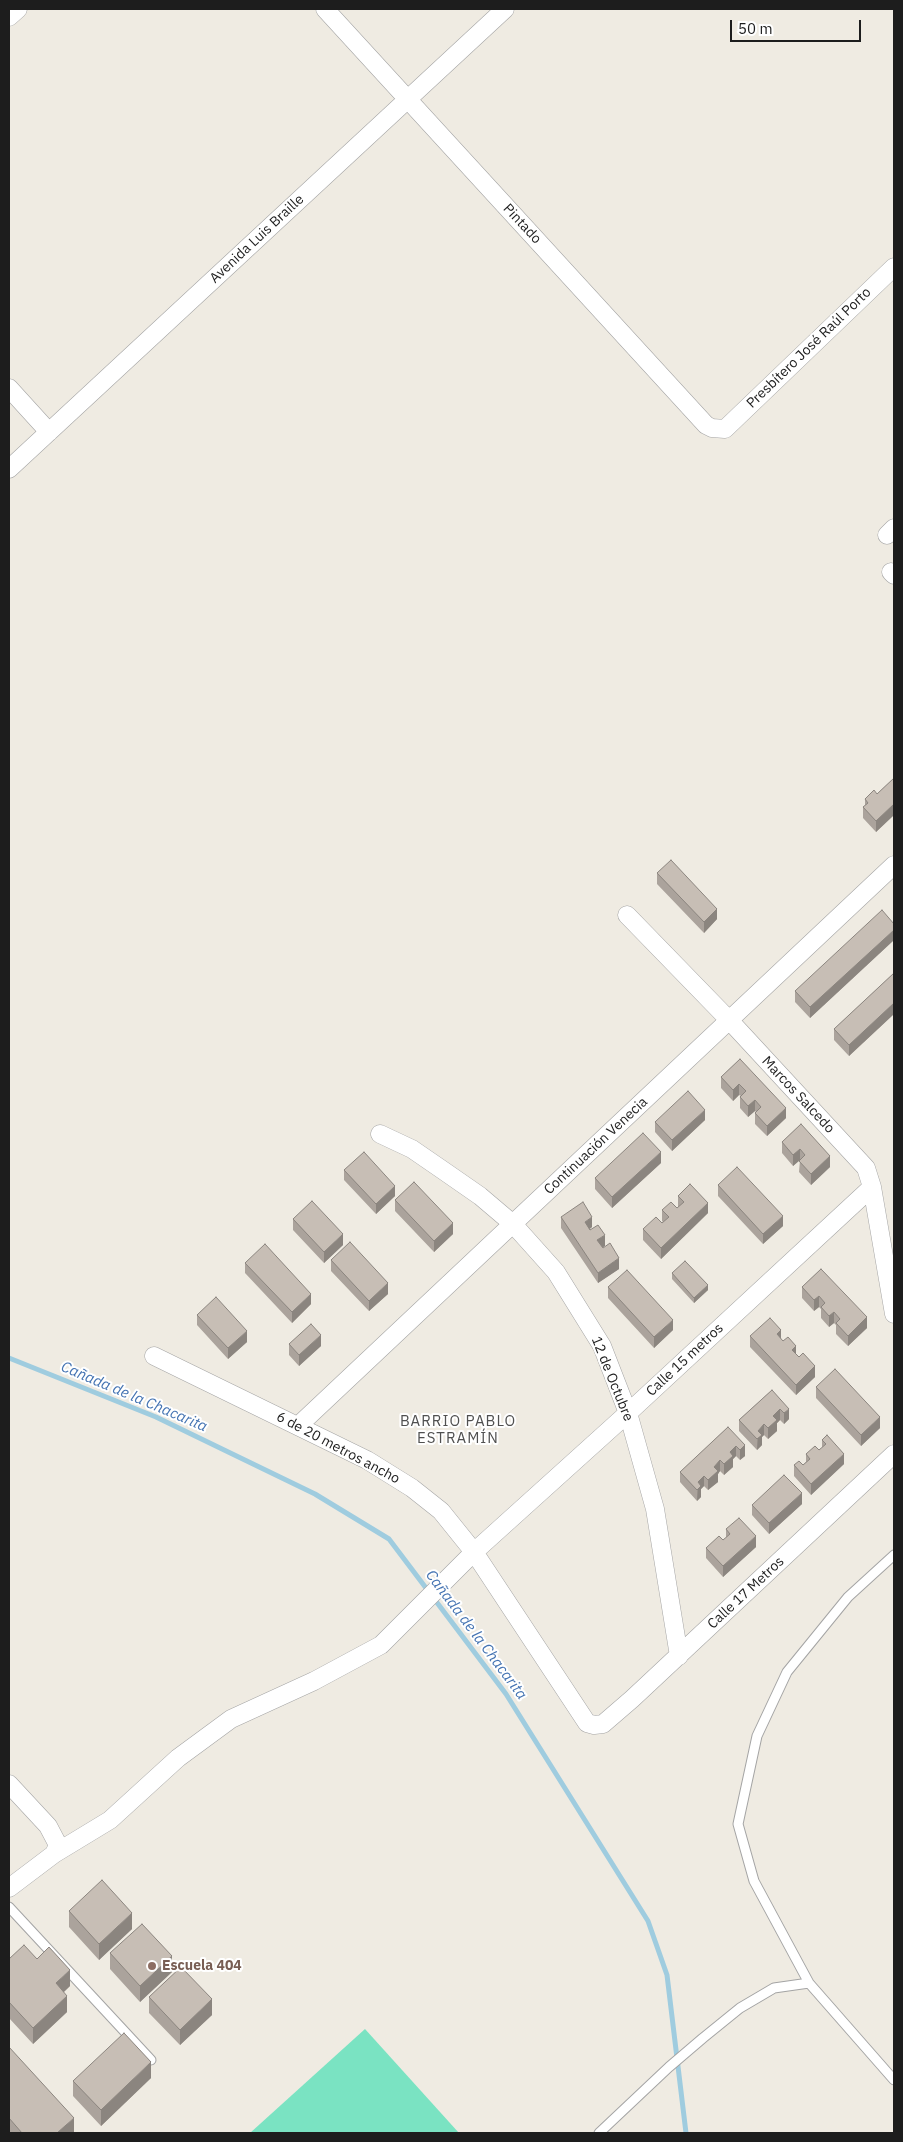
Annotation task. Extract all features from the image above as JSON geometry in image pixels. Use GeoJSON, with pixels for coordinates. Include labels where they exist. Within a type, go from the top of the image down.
{"type":"FeatureCollection","features":[{"type":"Feature","properties":{"kind":"street"},"geometry":{"type":"LineString","coordinates":[[9,17],[18,9]]}},
{"type":"Feature","properties":{"kind":"street","name":"Pintado"},"geometry":{"type":"LineString","coordinates":[[325,9],[706,425],[712,428],[725,429]]}},
{"type":"Feature","properties":{"kind":"street","name":"Avenida Luis Braille"},"geometry":{"type":"LineString","coordinates":[[9,469],[505,9]]}},
{"type":"Feature","properties":{"kind":"street","name":"Presbítero José Raúl Porto"},"geometry":{"type":"LineString","coordinates":[[725,429],[894,267]]}},
{"type":"Feature","properties":{"kind":"street"},"geometry":{"type":"LineString","coordinates":[[9,388],[48,432]]}},
{"type":"Feature","properties":{"kind":"street","name":"Continuación Venecia"},"geometry":{"type":"LineString","coordinates":[[298,1426],[894,865]]}},
{"type":"Feature","properties":{"kind":"street","name":"Marcos Salcedo"},"geometry":{"type":"LineString","coordinates":[[627,915],[730,1021],[866,1168],[872,1187],[894,1314]]}},
{"type":"Feature","properties":{"kind":"street","name":"12 de Octubre"},"geometry":{"type":"LineString","coordinates":[[380,1134],[412,1149],[444,1170],[480,1196],[512,1224],[556,1272],[602,1346],[628,1413],[655,1509],[679,1656]]}},
{"type":"Feature","properties":{"kind":"street","name":"Calle 15 metros"},"geometry":{"type":"LineString","coordinates":[[9,1888],[56,1847],[110,1820],[178,1758],[231,1719],[314,1681],[381,1645],[474,1552],[628,1413],[872,1187]]}},
{"type":"Feature","properties":{"kind":"street","name":"6 de 20 metros ancho"},"geometry":{"type":"LineString","coordinates":[[154,1356],[367,1460],[412,1488],[441,1511],[474,1552],[587,1723],[594,1724]]}},
{"type":"Feature","properties":{"kind":"street","name":"Calle 17 Metros"},"geometry":{"type":"LineString","coordinates":[[594,1724],[602,1724],[679,1656],[894,1454]]}},
{"type":"Feature","properties":{"kind":"street"},"geometry":{"type":"LineString","coordinates":[[9,1784],[48,1826],[56,1847]]}},
{"type":"Feature","properties":{"kind":"lane"},"geometry":{"type":"LineString","coordinates":[[894,1555],[848,1597],[787,1672],[757,1736],[738,1824],[754,1881],[810,1984],[894,2080]]}},
{"type":"Feature","properties":{"kind":"lane"},"geometry":{"type":"LineString","coordinates":[[9,1907],[151,2060]]}},
{"type":"Feature","properties":{"kind":"lane"},"geometry":{"type":"LineString","coordinates":[[599,2133],[669,2067],[740,2008],[774,1988],[810,1984]]}},
{"type":"Feature","properties":{"kind":"green space"},"geometry":{"type":"Polygon","coordinates":[[[365,2029],[459,2133],[250,2133],[365,2029]]]}},
{"type":"Feature","properties":{"kind":"building"},"geometry":{"type":"Polygon","coordinates":[[[894,778],[894,804],[876,821],[863,807],[868,803],[865,799],[874,790],[877,794],[894,778]]]}},
{"type":"Feature","properties":{"kind":"building"},"geometry":{"type":"Polygon","coordinates":[[[671,860],[717,909],[704,922],[657,873],[671,860]]]}},
{"type":"Feature","properties":{"kind":"building"},"geometry":{"type":"Polygon","coordinates":[[[882,910],[894,924],[894,930],[810,1007],[795,991],[882,910]]]}},
{"type":"Feature","properties":{"kind":"building"},"geometry":{"type":"Polygon","coordinates":[[[894,973],[894,1003],[849,1045],[834,1029],[894,973]]]}},
{"type":"Feature","properties":{"kind":"building"},"geometry":{"type":"Polygon","coordinates":[[[740,1059],[786,1108],[767,1126],[755,1113],[761,1107],[755,1100],[748,1106],[740,1097],[746,1091],[739,1084],[733,1090],[721,1077],[740,1059]]]}},
{"type":"Feature","properties":{"kind":"building"},"geometry":{"type":"Polygon","coordinates":[[[688,1091],[705,1110],[672,1140],[655,1122],[688,1091]]]}},
{"type":"Feature","properties":{"kind":"building"},"geometry":{"type":"Polygon","coordinates":[[[801,1124],[830,1156],[811,1174],[799,1161],[805,1155],[800,1149],[793,1155],[782,1142],[801,1124]]]}},
{"type":"Feature","properties":{"kind":"building"},"geometry":{"type":"Polygon","coordinates":[[[643,1133],[661,1152],[612,1197],[595,1178],[643,1133]]]}},
{"type":"Feature","properties":{"kind":"building"},"geometry":{"type":"Polygon","coordinates":[[[364,1152],[395,1186],[376,1204],[344,1170],[364,1152]]]}},
{"type":"Feature","properties":{"kind":"building"},"geometry":{"type":"Polygon","coordinates":[[[737,1167],[783,1216],[763,1234],[718,1185],[737,1167]]]}},
{"type":"Feature","properties":{"kind":"building"},"geometry":{"type":"Polygon","coordinates":[[[414,1182],[453,1223],[434,1241],[395,1200],[414,1182]]]}},
{"type":"Feature","properties":{"kind":"building"},"geometry":{"type":"Polygon","coordinates":[[[690,1184],[708,1203],[661,1248],[643,1229],[656,1217],[662,1223],[669,1217],[662,1210],[671,1202],[677,1208],[684,1202],[678,1196],[690,1184]]]}},
{"type":"Feature","properties":{"kind":"building"},"geometry":{"type":"Polygon","coordinates":[[[312,1201],[343,1234],[324,1252],[293,1219],[312,1201]]]}},
{"type":"Feature","properties":{"kind":"building"},"geometry":{"type":"Polygon","coordinates":[[[583,1202],[592,1217],[585,1222],[590,1230],[598,1225],[605,1235],[597,1240],[603,1248],[610,1243],[619,1258],[598,1273],[561,1217],[583,1202]]]}},
{"type":"Feature","properties":{"kind":"building"},"geometry":{"type":"Polygon","coordinates":[[[350,1242],[388,1283],[369,1301],[331,1260],[350,1242]]]}},
{"type":"Feature","properties":{"kind":"building"},"geometry":{"type":"Polygon","coordinates":[[[265,1244],[311,1294],[292,1312],[245,1263],[265,1244]]]}},
{"type":"Feature","properties":{"kind":"building"},"geometry":{"type":"Polygon","coordinates":[[[685,1261],[708,1285],[694,1298],[672,1273],[685,1261]]]}},
{"type":"Feature","properties":{"kind":"building"},"geometry":{"type":"Polygon","coordinates":[[[821,1269],[867,1317],[848,1336],[836,1323],[840,1319],[834,1312],[829,1316],[821,1307],[825,1303],[819,1296],[814,1300],[802,1287],[821,1269]]]}},
{"type":"Feature","properties":{"kind":"building"},"geometry":{"type":"Polygon","coordinates":[[[627,1270],[673,1320],[654,1337],[608,1287],[627,1270]]]}},
{"type":"Feature","properties":{"kind":"building"},"geometry":{"type":"Polygon","coordinates":[[[216,1297],[247,1331],[228,1348],[197,1315],[216,1297]]]}},
{"type":"Feature","properties":{"kind":"building"},"geometry":{"type":"Polygon","coordinates":[[[770,1318],[781,1330],[777,1334],[783,1341],[788,1337],[796,1346],[792,1350],[799,1357],[803,1353],[815,1366],[796,1385],[750,1336],[770,1318]]]}},
{"type":"Feature","properties":{"kind":"building"},"geometry":{"type":"Polygon","coordinates":[[[311,1324],[321,1335],[299,1355],[289,1344],[311,1324]]]}},
{"type":"Feature","properties":{"kind":"building"},"geometry":{"type":"Polygon","coordinates":[[[835,1369],[880,1417],[861,1435],[816,1387],[835,1369]]]}},
{"type":"Feature","properties":{"kind":"building"},"geometry":{"type":"Polygon","coordinates":[[[772,1390],[789,1409],[784,1413],[780,1409],[773,1416],[777,1420],[768,1428],[764,1424],[758,1431],[762,1435],[757,1439],[739,1420],[772,1390]]]}},
{"type":"Feature","properties":{"kind":"building"},"geometry":{"type":"Polygon","coordinates":[[[728,1427],[745,1445],[740,1450],[736,1446],[730,1452],[733,1456],[724,1464],[720,1460],[714,1467],[718,1471],[708,1480],[704,1476],[698,1482],[701,1486],[697,1490],[680,1472],[728,1427]]]}},
{"type":"Feature","properties":{"kind":"building"},"geometry":{"type":"Polygon","coordinates":[[[827,1435],[844,1454],[811,1484],[794,1465],[799,1461],[803,1465],[810,1459],[806,1454],[815,1446],[819,1450],[826,1444],[822,1440],[827,1435]]]}},
{"type":"Feature","properties":{"kind":"building"},"geometry":{"type":"Polygon","coordinates":[[[784,1475],[802,1493],[769,1523],[752,1505],[784,1475]]]}},
{"type":"Feature","properties":{"kind":"building"},"geometry":{"type":"Polygon","coordinates":[[[739,1518],[756,1536],[723,1566],[706,1548],[719,1536],[723,1540],[730,1534],[726,1529],[739,1518]]]}},
{"type":"Feature","properties":{"kind":"building"},"geometry":{"type":"Polygon","coordinates":[[[102,1880],[132,1913],[99,1944],[69,1911],[102,1880]]]}},
{"type":"Feature","properties":{"kind":"building"},"geometry":{"type":"Polygon","coordinates":[[[142,1924],[172,1956],[140,1986],[110,1953],[142,1924]]]}},
{"type":"Feature","properties":{"kind":"building"},"geometry":{"type":"Polygon","coordinates":[[[24,1945],[37,1959],[49,1947],[70,1970],[56,1983],[67,1996],[33,2028],[9,2002],[9,1959],[24,1945]]]}},
{"type":"Feature","properties":{"kind":"building"},"geometry":{"type":"Polygon","coordinates":[[[181,1967],[212,1999],[180,2030],[149,1997],[181,1967]]]}},
{"type":"Feature","properties":{"kind":"building"},"geometry":{"type":"Polygon","coordinates":[[[124,2033],[151,2062],[101,2110],[73,2081],[124,2033]]]}},
{"type":"Feature","properties":{"kind":"building"},"geometry":{"type":"Polygon","coordinates":[[[9,2047],[74,2118],[57,2133],[22,2133],[9,2118],[9,2047]]]}},
{"type":"Feature","properties":{"kind":"waterway","name":"Cañada de la Chacarita"},"geometry":{"type":"LineString","coordinates":[[9,1358],[156,1417],[315,1494],[389,1539],[506,1694],[648,1921],[667,1975],[686,2133]]}},
{"type":"Feature","properties":{"kind":"place","name":"Escuela 404"},"geometry":{"type":"Point","coordinates":[152,1966]}},
{"type":"Feature","properties":{"kind":"district","name":"BARRIO PABLO ESTRAMÍN"},"geometry":{"type":"Point","coordinates":[458,1430]}}]}
